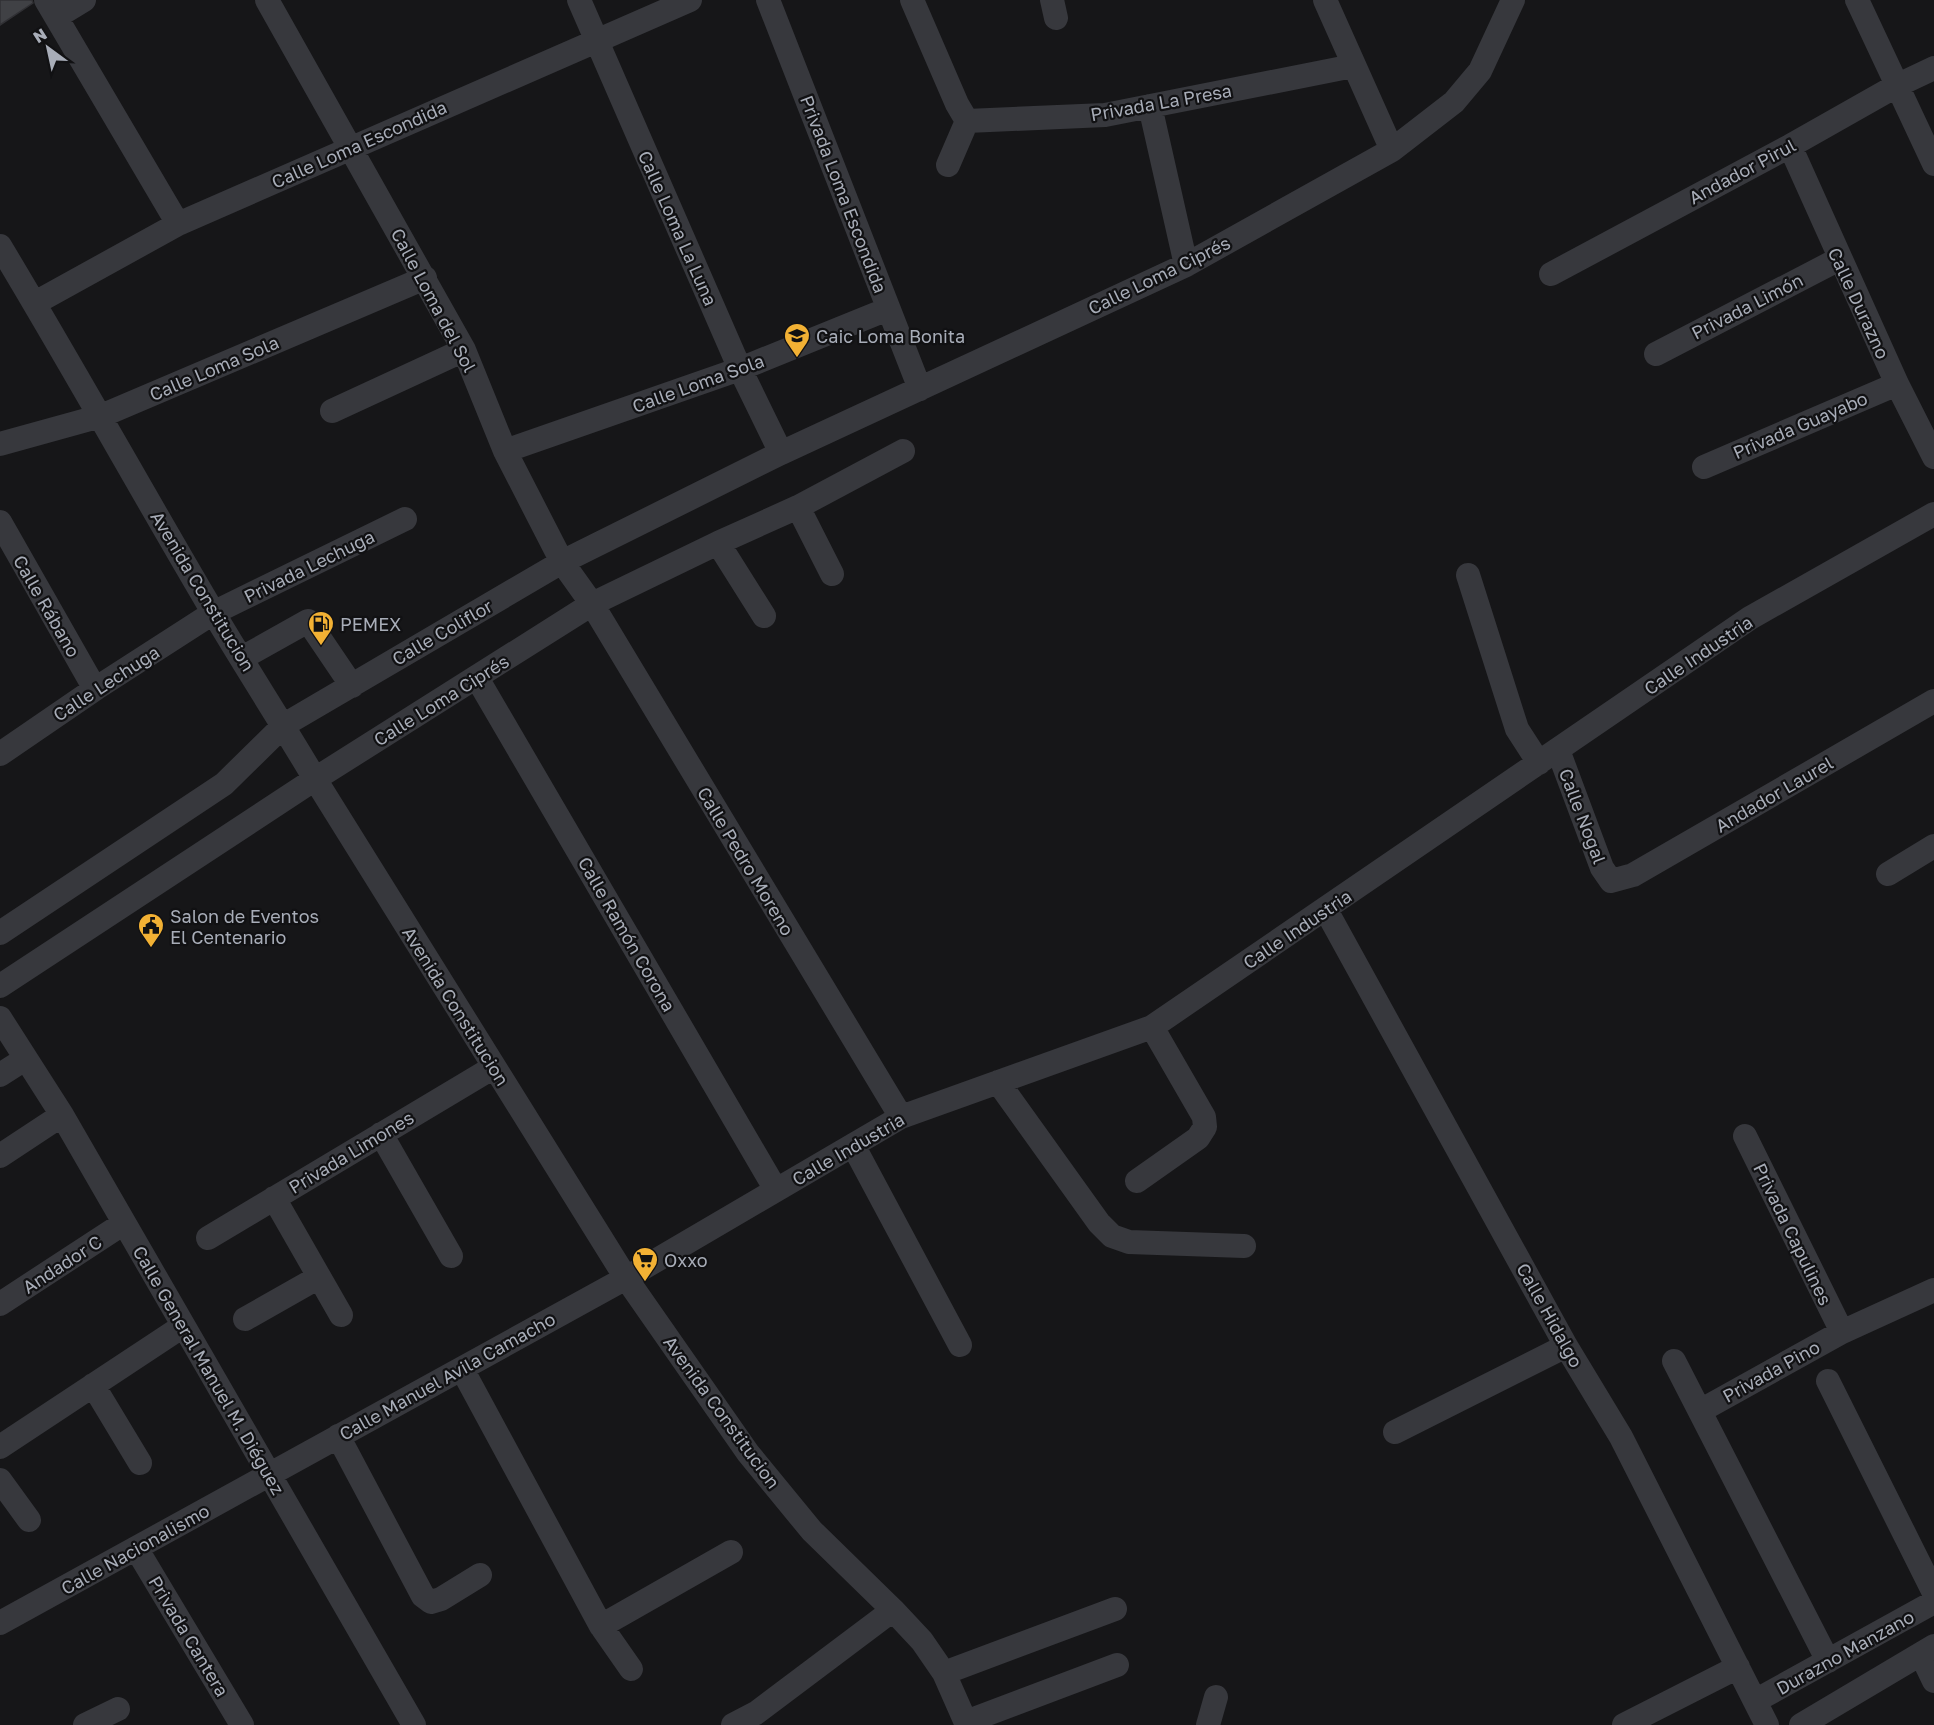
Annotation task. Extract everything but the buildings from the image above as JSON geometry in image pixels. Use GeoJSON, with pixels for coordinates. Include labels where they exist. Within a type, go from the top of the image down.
{"type":"FeatureCollection","features":[{"type":"Feature","properties":{"kind":"street"},"geometry":{"type":"LineString","coordinates":[[84,0],[51,9],[178,224]]}},
{"type":"Feature","properties":{"kind":"street","name":"Calle Loma del Sol"},"geometry":{"type":"LineString","coordinates":[[267,0],[464,350],[506,451],[562,562],[592,604]]}},
{"type":"Feature","properties":{"kind":"street","name":"Calle Loma La Luna"},"geometry":{"type":"LineString","coordinates":[[579,0],[740,369],[782,453]]}},
{"type":"Feature","properties":{"kind":"street","name":"Calle Loma Escondida"},"geometry":{"type":"LineString","coordinates":[[35,303],[178,224],[690,0]]}},
{"type":"Feature","properties":{"kind":"street","name":"Privada Loma Escondida"},"geometry":{"type":"LineString","coordinates":[[768,0],[920,389]]}},
{"type":"Feature","properties":{"kind":"street"},"geometry":{"type":"LineString","coordinates":[[912,0],[957,104],[967,121],[948,165]]}},
{"type":"Feature","properties":{"kind":"street"},"geometry":{"type":"LineString","coordinates":[[1325,0],[1392,150]]}},
{"type":"Feature","properties":{"kind":"street","name":"Calle Loma Ciprés"},"geometry":{"type":"LineString","coordinates":[[920,389],[1186,265],[1392,150],[1454,102],[1480,71],[1513,0]]}},
{"type":"Feature","properties":{"kind":"street"},"geometry":{"type":"LineString","coordinates":[[1857,0],[1934,164]]}},
{"type":"Feature","properties":{"kind":"street","name":"Privada La Presa"},"geometry":{"type":"LineString","coordinates":[[967,121],[1105,115],[1353,66]]}},
{"type":"Feature","properties":{"kind":"street","name":"Andador Pirul"},"geometry":{"type":"LineString","coordinates":[[1551,274],[1790,146],[1896,86],[1934,68]]}},
{"type":"Feature","properties":{"kind":"street"},"geometry":{"type":"LineString","coordinates":[[1150,106],[1186,265]]}},
{"type":"Feature","properties":{"kind":"street","name":"Calle Durazno"},"geometry":{"type":"LineString","coordinates":[[1790,146],[1839,259],[1934,457]]}},
{"type":"Feature","properties":{"kind":"street","name":"Avenida Constitucion"},"geometry":{"type":"LineString","coordinates":[[4,259],[35,303],[102,416],[213,613],[626,1278],[755,1462],[812,1531],[922,1641],[944,1673],[966,1723]]}},
{"type":"Feature","properties":{"kind":"street","name":"Privada Limón"},"geometry":{"type":"LineString","coordinates":[[1656,354],[1839,259]]}},
{"type":"Feature","properties":{"kind":"street","name":"Calle Loma Sola"},"geometry":{"type":"LineString","coordinates":[[0,444],[102,416],[425,278]]}},
{"type":"Feature","properties":{"kind":"street","name":"Calle Loma Sola"},"geometry":{"type":"LineString","coordinates":[[506,451],[740,369],[888,309]]}},
{"type":"Feature","properties":{"kind":"street"},"geometry":{"type":"LineString","coordinates":[[332,411],[464,350]]}},
{"type":"Feature","properties":{"kind":"street","name":"Privada Guayabo"},"geometry":{"type":"LineString","coordinates":[[1704,467],[1897,384]]}},
{"type":"Feature","properties":{"kind":"street","name":"Calle Coliflor"},"geometry":{"type":"LineString","coordinates":[[0,933],[224,784],[284,725],[562,562],[782,453],[920,389]]}},
{"type":"Feature","properties":{"kind":"street","name":"Calle Loma Ciprés"},"geometry":{"type":"LineString","coordinates":[[0,986],[315,779],[592,604],[798,507],[903,451]]}},
{"type":"Feature","properties":{"kind":"street"},"geometry":{"type":"LineString","coordinates":[[798,507],[832,574]]}},
{"type":"Feature","properties":{"kind":"street","name":"Calle Industria"},"geometry":{"type":"LineString","coordinates":[[626,1278],[901,1117],[1152,1027],[1750,618],[1934,514]]}},
{"type":"Feature","properties":{"kind":"street","name":"Privada Lechuga"},"geometry":{"type":"LineString","coordinates":[[213,613],[405,519]]}},
{"type":"Feature","properties":{"kind":"street","name":"Calle Rábano"},"geometry":{"type":"LineString","coordinates":[[0,522],[94,689]]}},
{"type":"Feature","properties":{"kind":"street"},"geometry":{"type":"LineString","coordinates":[[718,543],[764,616]]}},
{"type":"Feature","properties":{"kind":"street","name":"Calle Nogal"},"geometry":{"type":"LineString","coordinates":[[1468,575],[1517,729],[1549,757],[1602,868],[1611,881]]}},
{"type":"Feature","properties":{"kind":"street","name":"Calle Pedro Moreno"},"geometry":{"type":"LineString","coordinates":[[592,604],[901,1117]]}},
{"type":"Feature","properties":{"kind":"street","name":"Calle Lechuga"},"geometry":{"type":"LineString","coordinates":[[0,754],[94,689],[213,613]]}},
{"type":"Feature","properties":{"kind":"street"},"geometry":{"type":"LineString","coordinates":[[242,658],[308,621],[352,686]]}},
{"type":"Feature","properties":{"kind":"street","name":"Calle Ramón Corona"},"geometry":{"type":"LineString","coordinates":[[477,678],[776,1190]]}},
{"type":"Feature","properties":{"kind":"street","name":"Andador Laurel"},"geometry":{"type":"LineString","coordinates":[[1611,881],[1633,875],[1934,701]]}},
{"type":"Feature","properties":{"kind":"street"},"geometry":{"type":"LineString","coordinates":[[1888,874],[1934,846]]}},
{"type":"Feature","properties":{"kind":"street","name":"Calle Hidalgo"},"geometry":{"type":"LineString","coordinates":[[1326,910],[1566,1346],[1621,1437],[1767,1725]]}},
{"type":"Feature","properties":{"kind":"street","name":"Calle General Manuel M. Diéguez"},"geometry":{"type":"LineString","coordinates":[[0,1018],[24,1059],[62,1115],[414,1725]]}},
{"type":"Feature","properties":{"kind":"street"},"geometry":{"type":"LineString","coordinates":[[1137,1181],[1198,1138],[1205,1127],[1204,1117],[1152,1027]]}},
{"type":"Feature","properties":{"kind":"street"},"geometry":{"type":"LineString","coordinates":[[0,1075],[24,1059]]}},
{"type":"Feature","properties":{"kind":"street","name":"Privada Limones"},"geometry":{"type":"LineString","coordinates":[[208,1238],[494,1067]]}},
{"type":"Feature","properties":{"kind":"street"},"geometry":{"type":"LineString","coordinates":[[998,1082],[1099,1223],[1112,1236],[1129,1242],[1244,1246]]}},
{"type":"Feature","properties":{"kind":"street"},"geometry":{"type":"LineString","coordinates":[[0,1156],[62,1115]]}},
{"type":"Feature","properties":{"kind":"street"},"geometry":{"type":"LineString","coordinates":[[381,1134],[450,1256]]}},
{"type":"Feature","properties":{"kind":"street","name":"Privada Capulines"},"geometry":{"type":"LineString","coordinates":[[1745,1136],[1842,1332]]}},
{"type":"Feature","properties":{"kind":"street"},"geometry":{"type":"LineString","coordinates":[[853,1145],[960,1345]]}},
{"type":"Feature","properties":{"kind":"street"},"geometry":{"type":"LineString","coordinates":[[274,1198],[341,1315]]}},
{"type":"Feature","properties":{"kind":"street","name":"Andador C"},"geometry":{"type":"LineString","coordinates":[[0,1304],[124,1223]]}},
{"type":"Feature","properties":{"kind":"street"},"geometry":{"type":"LineString","coordinates":[[245,1319],[319,1277]]}},
{"type":"Feature","properties":{"kind":"street","name":"Calle Manuel Avila Camacho"},"geometry":{"type":"LineString","coordinates":[[269,1475],[626,1278]]}},
{"type":"Feature","properties":{"kind":"street","name":"Privada Pino"},"geometry":{"type":"LineString","coordinates":[[1700,1411],[1842,1332],[1934,1290]]}},
{"type":"Feature","properties":{"kind":"street"},"geometry":{"type":"LineString","coordinates":[[0,1447],[183,1326]]}},
{"type":"Feature","properties":{"kind":"street"},"geometry":{"type":"LineString","coordinates":[[1395,1432],[1566,1346]]}},
{"type":"Feature","properties":{"kind":"street"},"geometry":{"type":"LineString","coordinates":[[1674,1361],[1828,1661]]}},
{"type":"Feature","properties":{"kind":"street"},"geometry":{"type":"LineString","coordinates":[[462,1369],[601,1626],[631,1670]]}},
{"type":"Feature","properties":{"kind":"street"},"geometry":{"type":"LineString","coordinates":[[1828,1381],[1934,1593]]}},
{"type":"Feature","properties":{"kind":"street"},"geometry":{"type":"LineString","coordinates":[[93,1385],[140,1463]]}},
{"type":"Feature","properties":{"kind":"street"},"geometry":{"type":"LineString","coordinates":[[338,1437],[423,1596],[431,1602],[441,1599],[480,1575]]}},
{"type":"Feature","properties":{"kind":"street","name":"Calle Nacionalismo"},"geometry":{"type":"LineString","coordinates":[[0,1623],[269,1475]]}},
{"type":"Feature","properties":{"kind":"street"},"geometry":{"type":"LineString","coordinates":[[0,1480],[29,1520]]}},
{"type":"Feature","properties":{"kind":"street","name":"Privada Cantera"},"geometry":{"type":"LineString","coordinates":[[136,1548],[242,1725]]}},
{"type":"Feature","properties":{"kind":"street"},"geometry":{"type":"LineString","coordinates":[[601,1626],[731,1552]]}},
{"type":"Feature","properties":{"kind":"street","name":"Durazno Manzano"},"geometry":{"type":"LineString","coordinates":[[1755,1701],[1934,1602]]}},
{"type":"Feature","properties":{"kind":"street"},"geometry":{"type":"LineString","coordinates":[[944,1673],[1115,1609]]}},
{"type":"Feature","properties":{"kind":"street"},"geometry":{"type":"LineString","coordinates":[[733,1725],[759,1719],[893,1610]]}},
{"type":"Feature","properties":{"kind":"street"},"geometry":{"type":"LineString","coordinates":[[1801,1725],[1928,1650],[1934,1681]]}},
{"type":"Feature","properties":{"kind":"street"},"geometry":{"type":"LineString","coordinates":[[966,1723],[1117,1665]]}},
{"type":"Feature","properties":{"kind":"street"},"geometry":{"type":"LineString","coordinates":[[1624,1725],[1738,1666]]}},
{"type":"Feature","properties":{"kind":"street"},"geometry":{"type":"LineString","coordinates":[[1208,1725],[1216,1697]]}},
{"type":"Feature","properties":{"kind":"street"},"geometry":{"type":"LineString","coordinates":[[85,1725],[118,1709]]}},
{"type":"Feature","properties":{"kind":"place","name":"Caic Loma Bonita"},"geometry":{"type":"Point","coordinates":[797,359]}},
{"type":"Feature","properties":{"kind":"place","name":"PEMEX"},"geometry":{"type":"Point","coordinates":[321,647]}},
{"type":"Feature","properties":{"kind":"place","name":"Salon de Eventos El Centenario"},"geometry":{"type":"Point","coordinates":[151,949]}},
{"type":"Feature","properties":{"kind":"place","name":"Oxxo"},"geometry":{"type":"Point","coordinates":[645,1283]}}]}
